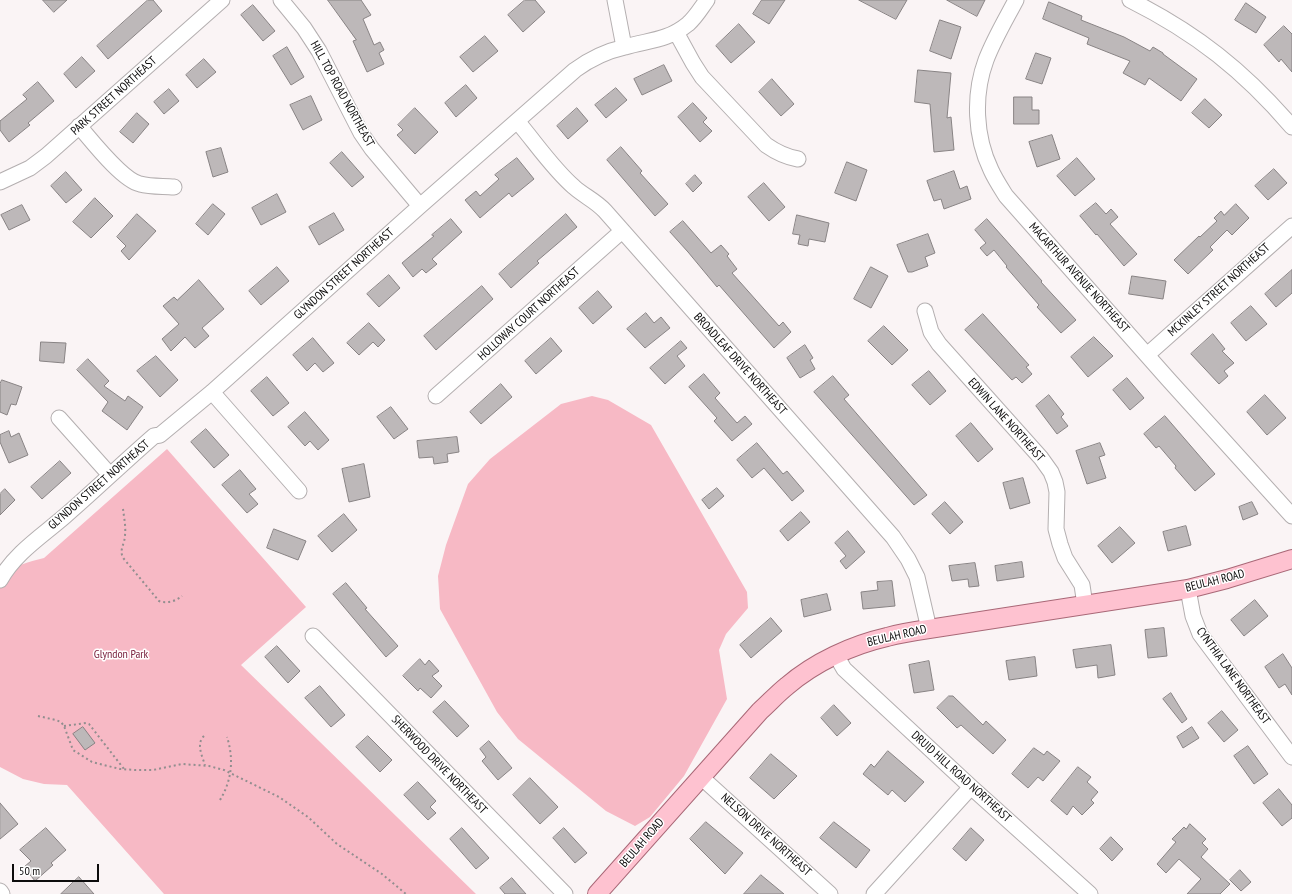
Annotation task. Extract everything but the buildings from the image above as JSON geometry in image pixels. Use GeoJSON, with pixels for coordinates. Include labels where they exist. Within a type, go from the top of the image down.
{"type":"FeatureCollection","features":[{"type":"Feature","properties":{"kind":"main road","name":"BEULAH ROAD"},"geometry":{"type":"LineString","coordinates":[[597,894],[760,711],[786,686],[814,667],[836,655],[864,643],[929,629],[1188,589],[1227,579],[1292,559]]}},
{"type":"Feature","properties":{"kind":"street","name":"PARK STREET NORTHEAST"},"geometry":{"type":"LineString","coordinates":[[0,182],[30,168],[46,156],[222,0]]}},
{"type":"Feature","properties":{"kind":"street","name":"HILL TOP ROAD NORTHEAST"},"geometry":{"type":"LineString","coordinates":[[281,0],[304,28],[320,51],[348,109],[372,149],[420,206]]}},
{"type":"Feature","properties":{"kind":"street"},"geometry":{"type":"LineString","coordinates":[[615,0],[624,47]]}},
{"type":"Feature","properties":{"kind":"street","name":"GLYNDON STREET NORTHEAST"},"geometry":{"type":"LineString","coordinates":[[0,580],[16,558],[26,548],[54,526],[154,436],[160,435],[212,392],[575,70],[604,54],[624,47],[662,39],[676,32],[689,23],[698,14],[707,0]]}},
{"type":"Feature","properties":{"kind":"street","name":"MACARTHUR AVENUE NORTHEAST"},"geometry":{"type":"LineString","coordinates":[[1016,0],[985,62],[980,80],[978,125],[982,144],[995,180],[1006,196],[1292,516]]}},
{"type":"Feature","properties":{"kind":"street"},"geometry":{"type":"LineString","coordinates":[[1130,0],[1186,31],[1216,52],[1244,76],[1292,127]]}},
{"type":"Feature","properties":{"kind":"street"},"geometry":{"type":"LineString","coordinates":[[676,32],[702,77],[766,145],[776,152],[798,159]]}},
{"type":"Feature","properties":{"kind":"street","name":"BROADLEAF DRIVE NORTHEAST"},"geometry":{"type":"LineString","coordinates":[[517,121],[574,187],[598,203],[893,537],[908,559],[917,577],[929,629]]}},
{"type":"Feature","properties":{"kind":"street"},"geometry":{"type":"LineString","coordinates":[[79,126],[120,172],[132,181],[139,184],[174,187]]}},
{"type":"Feature","properties":{"kind":"street","name":"MCKINLEY STREET NORTHEAST"},"geometry":{"type":"LineString","coordinates":[[1147,355],[1292,226]]}},
{"type":"Feature","properties":{"kind":"street","name":"HOLLOWAY COURT NORTHEAST"},"geometry":{"type":"LineString","coordinates":[[436,396],[622,231]]}},
{"type":"Feature","properties":{"kind":"street","name":"EDWIN LANE NORTHEAST"},"geometry":{"type":"LineString","coordinates":[[925,311],[931,332],[939,344],[1041,458],[1051,472],[1057,492],[1056,529],[1065,558],[1082,585],[1085,605]]}},
{"type":"Feature","properties":{"kind":"street"},"geometry":{"type":"LineString","coordinates":[[212,392],[299,491]]}},
{"type":"Feature","properties":{"kind":"street"},"geometry":{"type":"LineString","coordinates":[[59,418],[110,475]]}},
{"type":"Feature","properties":{"kind":"street","name":"CYNTHIA LANE NORTHEAST"},"geometry":{"type":"LineString","coordinates":[[1188,589],[1193,616],[1200,634],[1292,757]]}},
{"type":"Feature","properties":{"kind":"street","name":"SHERWOOD DRIVE NORTHEAST"},"geometry":{"type":"LineString","coordinates":[[313,636],[565,894]]}},
{"type":"Feature","properties":{"kind":"street","name":"DRUID HILL ROAD NORTHEAST"},"geometry":{"type":"LineString","coordinates":[[836,655],[844,670],[1090,894]]}},
{"type":"Feature","properties":{"kind":"street","name":"NELSON DRIVE NORTHEAST"},"geometry":{"type":"LineString","coordinates":[[701,777],[830,894]]}},
{"type":"Feature","properties":{"kind":"street"},"geometry":{"type":"LineString","coordinates":[[874,894],[971,787]]}},
{"type":"Feature","properties":{"kind":"path"},"geometry":{"type":"LineString","coordinates":[[123,509],[126,536],[123,542],[121,555],[159,601],[169,602],[182,596]]}},
{"type":"Feature","properties":{"kind":"path"},"geometry":{"type":"LineString","coordinates":[[38,716],[61,722],[73,750],[77,754],[92,762],[124,770],[153,770],[174,764],[205,765],[224,770],[279,797],[308,817],[337,844],[382,874],[406,894]]}},
{"type":"Feature","properties":{"kind":"path"},"geometry":{"type":"LineString","coordinates":[[64,726],[86,723],[89,724],[124,770]]}},
{"type":"Feature","properties":{"kind":"path"},"geometry":{"type":"LineString","coordinates":[[204,736],[201,739],[200,744],[205,765]]}},
{"type":"Feature","properties":{"kind":"path"},"geometry":{"type":"LineString","coordinates":[[220,800],[227,787],[232,759],[231,747],[227,737]]}},
{"type":"Feature","properties":{"kind":"green space"},"geometry":{"type":"Polygon","coordinates":[[[592,396],[608,400],[651,425],[747,592],[748,608],[726,634],[719,650],[727,699],[684,776],[650,817],[635,826],[606,811],[518,739],[497,712],[440,609],[438,576],[446,545],[468,484],[490,459],[561,404],[592,396]]]}},
{"type":"Feature","properties":{"kind":"green space","name":"Glyndon Park"},"geometry":{"type":"Polygon","coordinates":[[[167,449],[306,607],[241,665],[476,894],[164,894],[67,785],[44,784],[23,779],[0,767],[0,575],[21,565],[44,558],[167,449]]]}}]}
